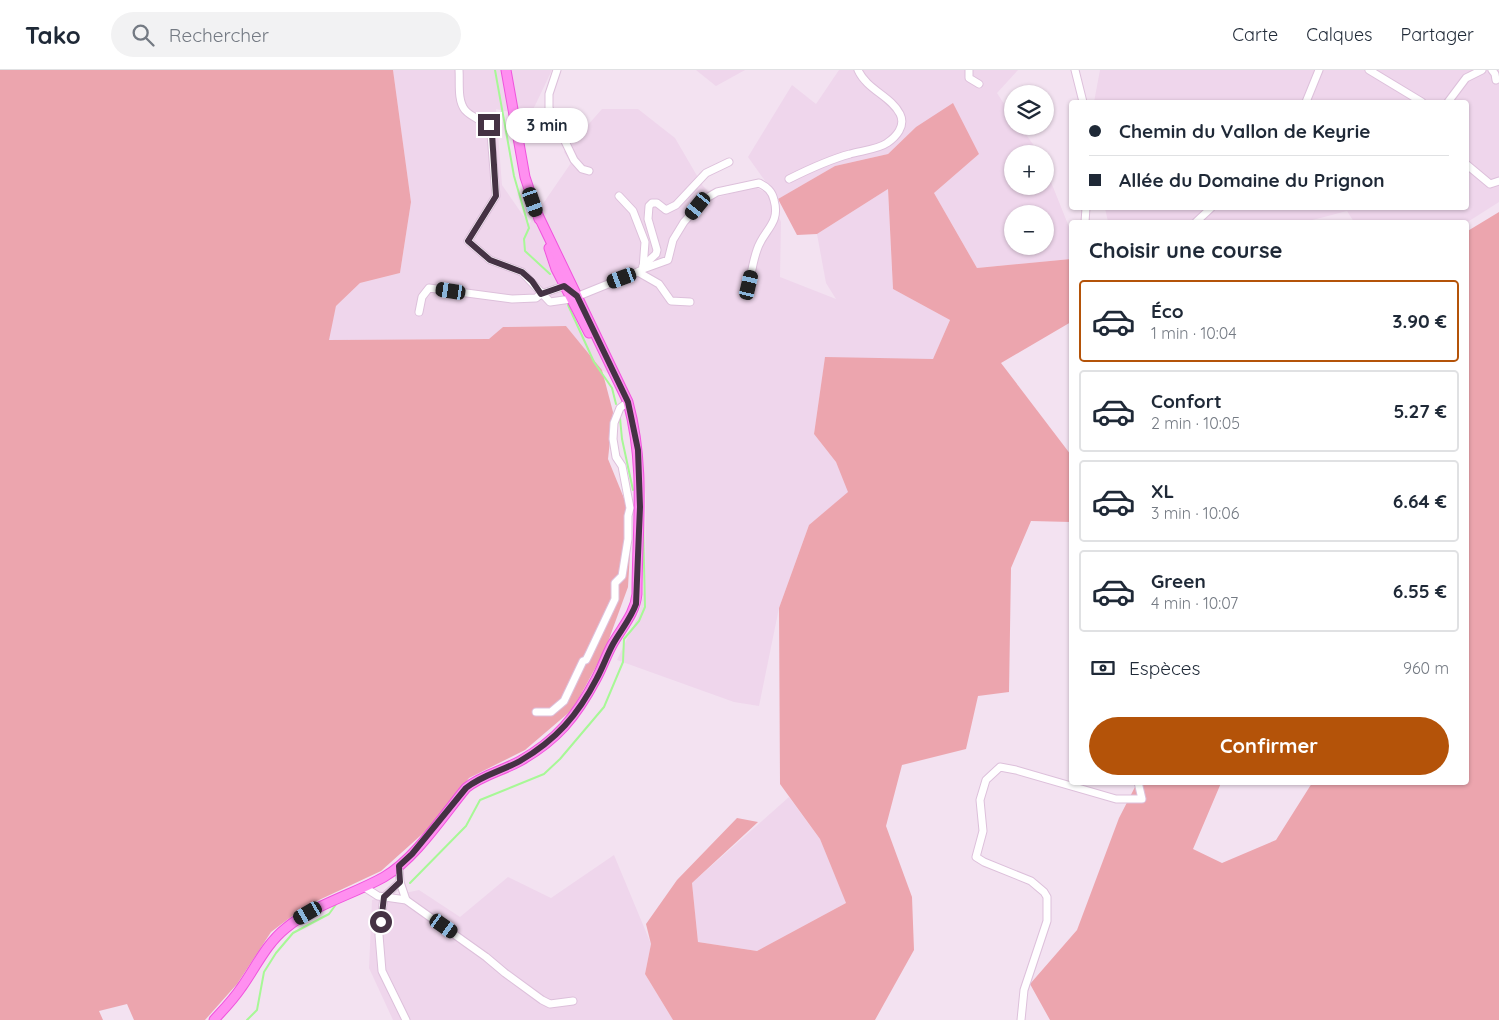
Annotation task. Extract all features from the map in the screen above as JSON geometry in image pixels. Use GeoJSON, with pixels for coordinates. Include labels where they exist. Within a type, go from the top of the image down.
{"type":"FeatureCollection","features":[{"type":"Feature","properties":{"kind":"main road"},"geometry":{"type":"LineString","coordinates":[[506,70],[523,168],[561,287],[571,299]]}},
{"type":"Feature","properties":{"kind":"main road"},"geometry":{"type":"LineString","coordinates":[[214,1020],[241,989],[269,945],[277,936],[297,920],[320,907],[385,877],[412,854],[466,788],[474,781],[520,761],[556,736],[576,715],[597,679],[612,645],[633,612],[636,604],[635,507],[638,450],[628,402],[571,299],[538,215]]}},
{"type":"Feature","properties":{"kind":"street"},"geometry":{"type":"LineString","coordinates":[[459,70],[460,99],[465,110],[489,125],[492,134],[496,196],[468,241],[490,260],[522,272],[550,302],[571,299],[641,269],[668,260],[673,240],[684,222],[706,198],[718,192],[759,183],[772,193],[776,217],[757,249],[749,285]]}},
{"type":"Feature","properties":{"kind":"street"},"geometry":{"type":"LineString","coordinates":[[556,70],[549,94],[549,108],[574,160],[582,168],[589,171]]}},
{"type":"Feature","properties":{"kind":"street"},"geometry":{"type":"LineString","coordinates":[[789,179],[830,160],[886,144],[900,130],[902,120],[900,113],[885,96],[869,86],[858,70]]}},
{"type":"Feature","properties":{"kind":"street"},"geometry":{"type":"LineString","coordinates":[[968,70],[969,78],[979,84]]}},
{"type":"Feature","properties":{"kind":"street"},"geometry":{"type":"LineString","coordinates":[[1076,70],[1083,100]]}},
{"type":"Feature","properties":{"kind":"street"},"geometry":{"type":"LineString","coordinates":[[1307,100],[1319,70]]}},
{"type":"Feature","properties":{"kind":"street"},"geometry":{"type":"LineString","coordinates":[[1369,70],[1419,100]]}},
{"type":"Feature","properties":{"kind":"street"},"geometry":{"type":"LineString","coordinates":[[1450,100],[1466,78],[1482,70]]}},
{"type":"Feature","properties":{"kind":"street"},"geometry":{"type":"LineString","coordinates":[[1492,70],[1496,80]]}},
{"type":"Feature","properties":{"kind":"street"},"geometry":{"type":"LineString","coordinates":[[641,269],[656,254],[657,250],[648,219],[649,206],[652,203],[657,203],[666,210],[671,208],[706,173],[729,162]]}},
{"type":"Feature","properties":{"kind":"street"},"geometry":{"type":"LineString","coordinates":[[1469,166],[1490,184],[1499,181]]}},
{"type":"Feature","properties":{"kind":"street"},"geometry":{"type":"LineString","coordinates":[[619,196],[633,211],[646,242],[641,269]]}},
{"type":"Feature","properties":{"kind":"street"},"geometry":{"type":"LineString","coordinates":[[1198,220],[1210,210]]}},
{"type":"Feature","properties":{"kind":"street"},"geometry":{"type":"LineString","coordinates":[[641,269],[659,284],[671,301],[690,302]]}},
{"type":"Feature","properties":{"kind":"street"},"geometry":{"type":"LineString","coordinates":[[419,312],[422,296],[428,288],[512,299],[536,298],[541,294],[561,287]]}},
{"type":"Feature","properties":{"kind":"street"},"geometry":{"type":"LineString","coordinates":[[536,712],[551,712],[564,701],[615,599],[615,583],[622,576],[628,539],[628,516],[635,507],[622,466],[616,457],[613,439],[614,423],[620,408],[628,402]]}},
{"type":"Feature","properties":{"kind":"street"},"geometry":{"type":"LineString","coordinates":[[1021,1020],[1024,990],[1047,921],[1046,897],[1044,892],[1031,881],[976,857],[983,831],[980,800],[986,780],[1000,767],[1116,799],[1142,799],[1139,785]]}},
{"type":"Feature","properties":{"kind":"street"},"geometry":{"type":"LineString","coordinates":[[399,866],[400,882],[406,900]]}},
{"type":"Feature","properties":{"kind":"street"},"geometry":{"type":"LineString","coordinates":[[400,882],[384,897],[379,936],[382,972],[406,1020]]}},
{"type":"Feature","properties":{"kind":"street"},"geometry":{"type":"LineString","coordinates":[[364,887],[378,896],[406,900],[542,1000],[550,1004],[573,1000]]}},
{"type":"Feature","properties":{"kind":"shaded area"},"geometry":{"type":"Polygon","coordinates":[[[0,70],[393,70],[411,202],[400,273],[360,283],[336,306],[329,340],[489,339],[503,327],[566,326],[602,370],[613,412],[608,459],[632,518],[628,587],[605,650],[573,709],[525,750],[469,778],[429,828],[381,871],[304,907],[271,932],[237,984],[205,1020],[134,1020],[127,1004],[99,1011],[103,1020],[0,1020],[0,70]]]}},
{"type":"Feature","properties":{"kind":"shaded area"},"geometry":{"type":"Polygon","coordinates":[[[393,70],[552,70],[530,116],[496,109],[502,185],[529,224],[571,163],[564,152],[602,109],[638,109],[675,138],[703,186],[715,198],[755,187],[770,195],[781,222],[780,277],[836,299],[826,283],[817,234],[888,189],[893,289],[950,320],[933,359],[825,358],[814,434],[836,462],[849,492],[809,525],[779,608],[759,706],[734,702],[617,660],[639,614],[645,585],[646,496],[639,431],[626,385],[602,370],[566,326],[503,327],[490,339],[328,340],[336,306],[360,283],[400,273],[411,202],[393,70]]]}},
{"type":"Feature","properties":{"kind":"shaded area"},"geometry":{"type":"Polygon","coordinates":[[[696,70],[745,70],[716,86],[696,70]]]}},
{"type":"Feature","properties":{"kind":"shaded area"},"geometry":{"type":"Polygon","coordinates":[[[839,70],[1018,70],[997,93],[1004,104],[1004,135],[1026,135],[1034,145],[1004,145],[1004,195],[1054,195],[1054,190],[1069,227],[1069,259],[977,268],[934,193],[979,154],[916,127],[888,154],[835,166],[778,199],[748,157],[792,85],[816,104],[839,70]]]}},
{"type":"Feature","properties":{"kind":"shaded area"},"geometry":{"type":"Polygon","coordinates":[[[1100,70],[1499,70],[1499,202],[1469,221],[1353,220],[1347,211],[1313,220],[1108,220],[1105,210],[1469,210],[1469,100],[1094,100],[1100,70]]]}},
{"type":"Feature","properties":{"kind":"shaded area"},"geometry":{"type":"Polygon","coordinates":[[[953,103],[979,154],[934,193],[977,268],[1069,259],[1069,323],[1001,363],[1069,452],[1069,522],[1031,521],[1011,568],[1009,692],[978,696],[966,749],[902,765],[886,826],[912,897],[914,950],[875,1020],[673,1020],[645,974],[651,944],[646,924],[677,880],[737,818],[758,822],[692,883],[698,942],[757,951],[846,903],[820,839],[780,784],[779,608],[809,525],[848,492],[836,462],[814,434],[825,357],[933,359],[950,320],[893,289],[888,189],[817,234],[797,235],[778,199],[835,166],[888,154],[916,127],[953,103]]]}},
{"type":"Feature","properties":{"kind":"shaded area"},"geometry":{"type":"Polygon","coordinates":[[[1499,212],[1499,1020],[1050,1020],[1030,984],[1077,930],[1119,818],[1136,785],[1220,785],[1193,849],[1222,863],[1276,840],[1311,785],[1469,785],[1469,230],[1499,212]]]}},
{"type":"Feature","properties":{"kind":"shaded area"},"geometry":{"type":"Polygon","coordinates":[[[789,797],[820,839],[846,903],[757,951],[698,942],[692,883],[789,797]]]}},
{"type":"Feature","properties":{"kind":"shaded area"},"geometry":{"type":"Polygon","coordinates":[[[614,855],[651,944],[645,974],[673,1020],[393,1020],[369,968],[372,900],[419,890],[460,917],[508,877],[551,898],[614,855]]]}},
{"type":"Feature","properties":{"kind":"waterway"},"geometry":{"type":"LineString","coordinates":[[495,70],[514,176],[529,228],[524,239],[525,251],[550,274]]}},
{"type":"Feature","properties":{"kind":"waterway"},"geometry":{"type":"LineString","coordinates":[[568,305],[594,362],[612,388],[616,404]]}},
{"type":"Feature","properties":{"kind":"waterway"},"geometry":{"type":"LineString","coordinates":[[620,418],[622,439],[633,490]]}},
{"type":"Feature","properties":{"kind":"waterway"},"geometry":{"type":"LineString","coordinates":[[410,883],[466,826],[480,800],[544,774],[560,759],[604,707],[623,662],[624,639],[639,621],[645,607],[643,521]]}},
{"type":"Feature","properties":{"kind":"waterway"},"geometry":{"type":"LineString","coordinates":[[247,1020],[257,1010],[264,972],[276,953],[293,933],[329,914],[337,903]]}},
{"type":"Feature","properties":{"kind":"route"},"geometry":{"type":"LineString","coordinates":[[381,922],[384,897],[400,882],[399,866],[412,854],[466,788],[474,781],[520,761],[556,736],[576,715],[597,679],[612,645],[636,604],[640,475],[638,450],[628,402],[577,296],[564,286],[541,294],[532,281],[522,272],[490,260],[468,241],[496,196],[492,134],[489,125]]}}]}
